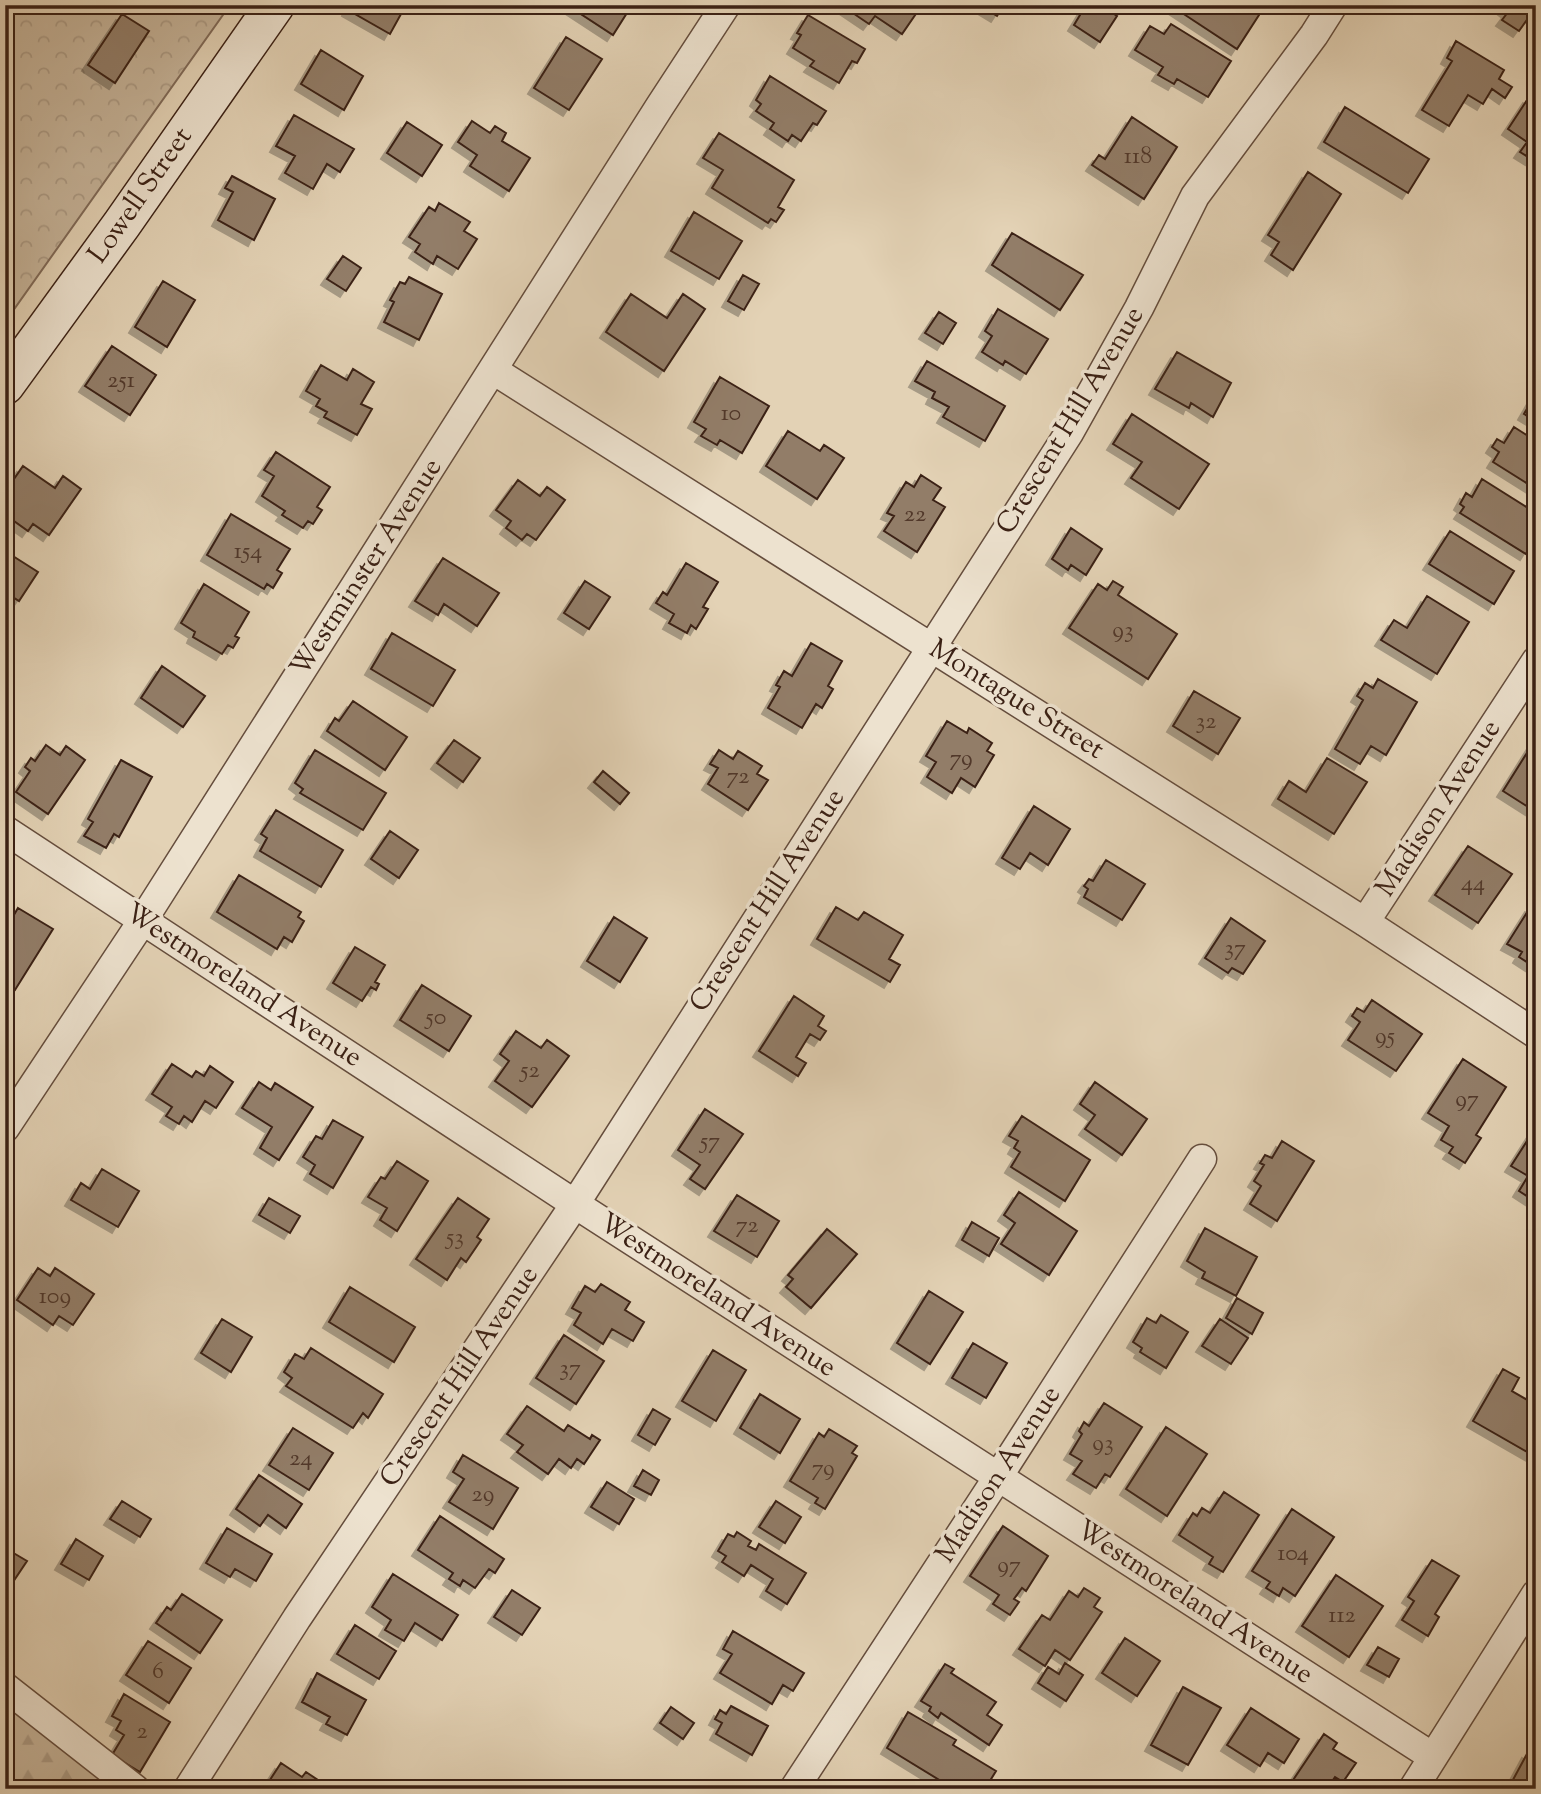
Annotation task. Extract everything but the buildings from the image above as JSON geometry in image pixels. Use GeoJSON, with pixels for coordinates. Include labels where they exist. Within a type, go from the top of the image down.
{"type":"FeatureCollection","features":[{"type":"Feature","properties":{"kind":"main road","name":"Lowell Street"},"geometry":{"type":"LineString","coordinates":[[5,385],[115,234],[275,5]]}},
{"type":"Feature","properties":{"kind":"street","name":"Westminster Avenue"},"geometry":{"type":"LineString","coordinates":[[5,1128],[143,920],[726,5]]}},
{"type":"Feature","properties":{"kind":"street","name":"Crescent Hill Avenue"},"geometry":{"type":"LineString","coordinates":[[188,1789],[297,1618],[575,1204],[1069,433],[1139,308],[1195,196],[1334,5]]}},
{"type":"Feature","properties":{"kind":"street","name":"Montague Street"},"geometry":{"type":"LineString","coordinates":[[494,370],[1365,922],[1536,1034]]}},
{"type":"Feature","properties":{"kind":"street","name":"Madison Avenue"},"geometry":{"type":"LineString","coordinates":[[1365,922],[1536,661]]}},
{"type":"Feature","properties":{"kind":"street","name":"Westmoreland Avenue"},"geometry":{"type":"LineString","coordinates":[[5,830],[575,1204],[1433,1758]]}},
{"type":"Feature","properties":{"kind":"street","name":"Madison Avenue"},"geometry":{"type":"LineString","coordinates":[[794,1789],[1202,1159]]}},
{"type":"Feature","properties":{"kind":"street"},"geometry":{"type":"LineString","coordinates":[[1413,1789],[1536,1594]]}},
{"type":"Feature","properties":{"kind":"street"},"geometry":{"type":"LineString","coordinates":[[5,1687],[135,1789]]}},
{"type":"Feature","properties":{"kind":"green space"},"geometry":{"type":"Polygon","coordinates":[[[5,5],[230,5],[5,322],[5,5]]]}},
{"type":"Feature","properties":{"kind":"green space"},"geometry":{"type":"Polygon","coordinates":[[[5,1688],[115,1789],[5,1789],[5,1688]]]}}]}
